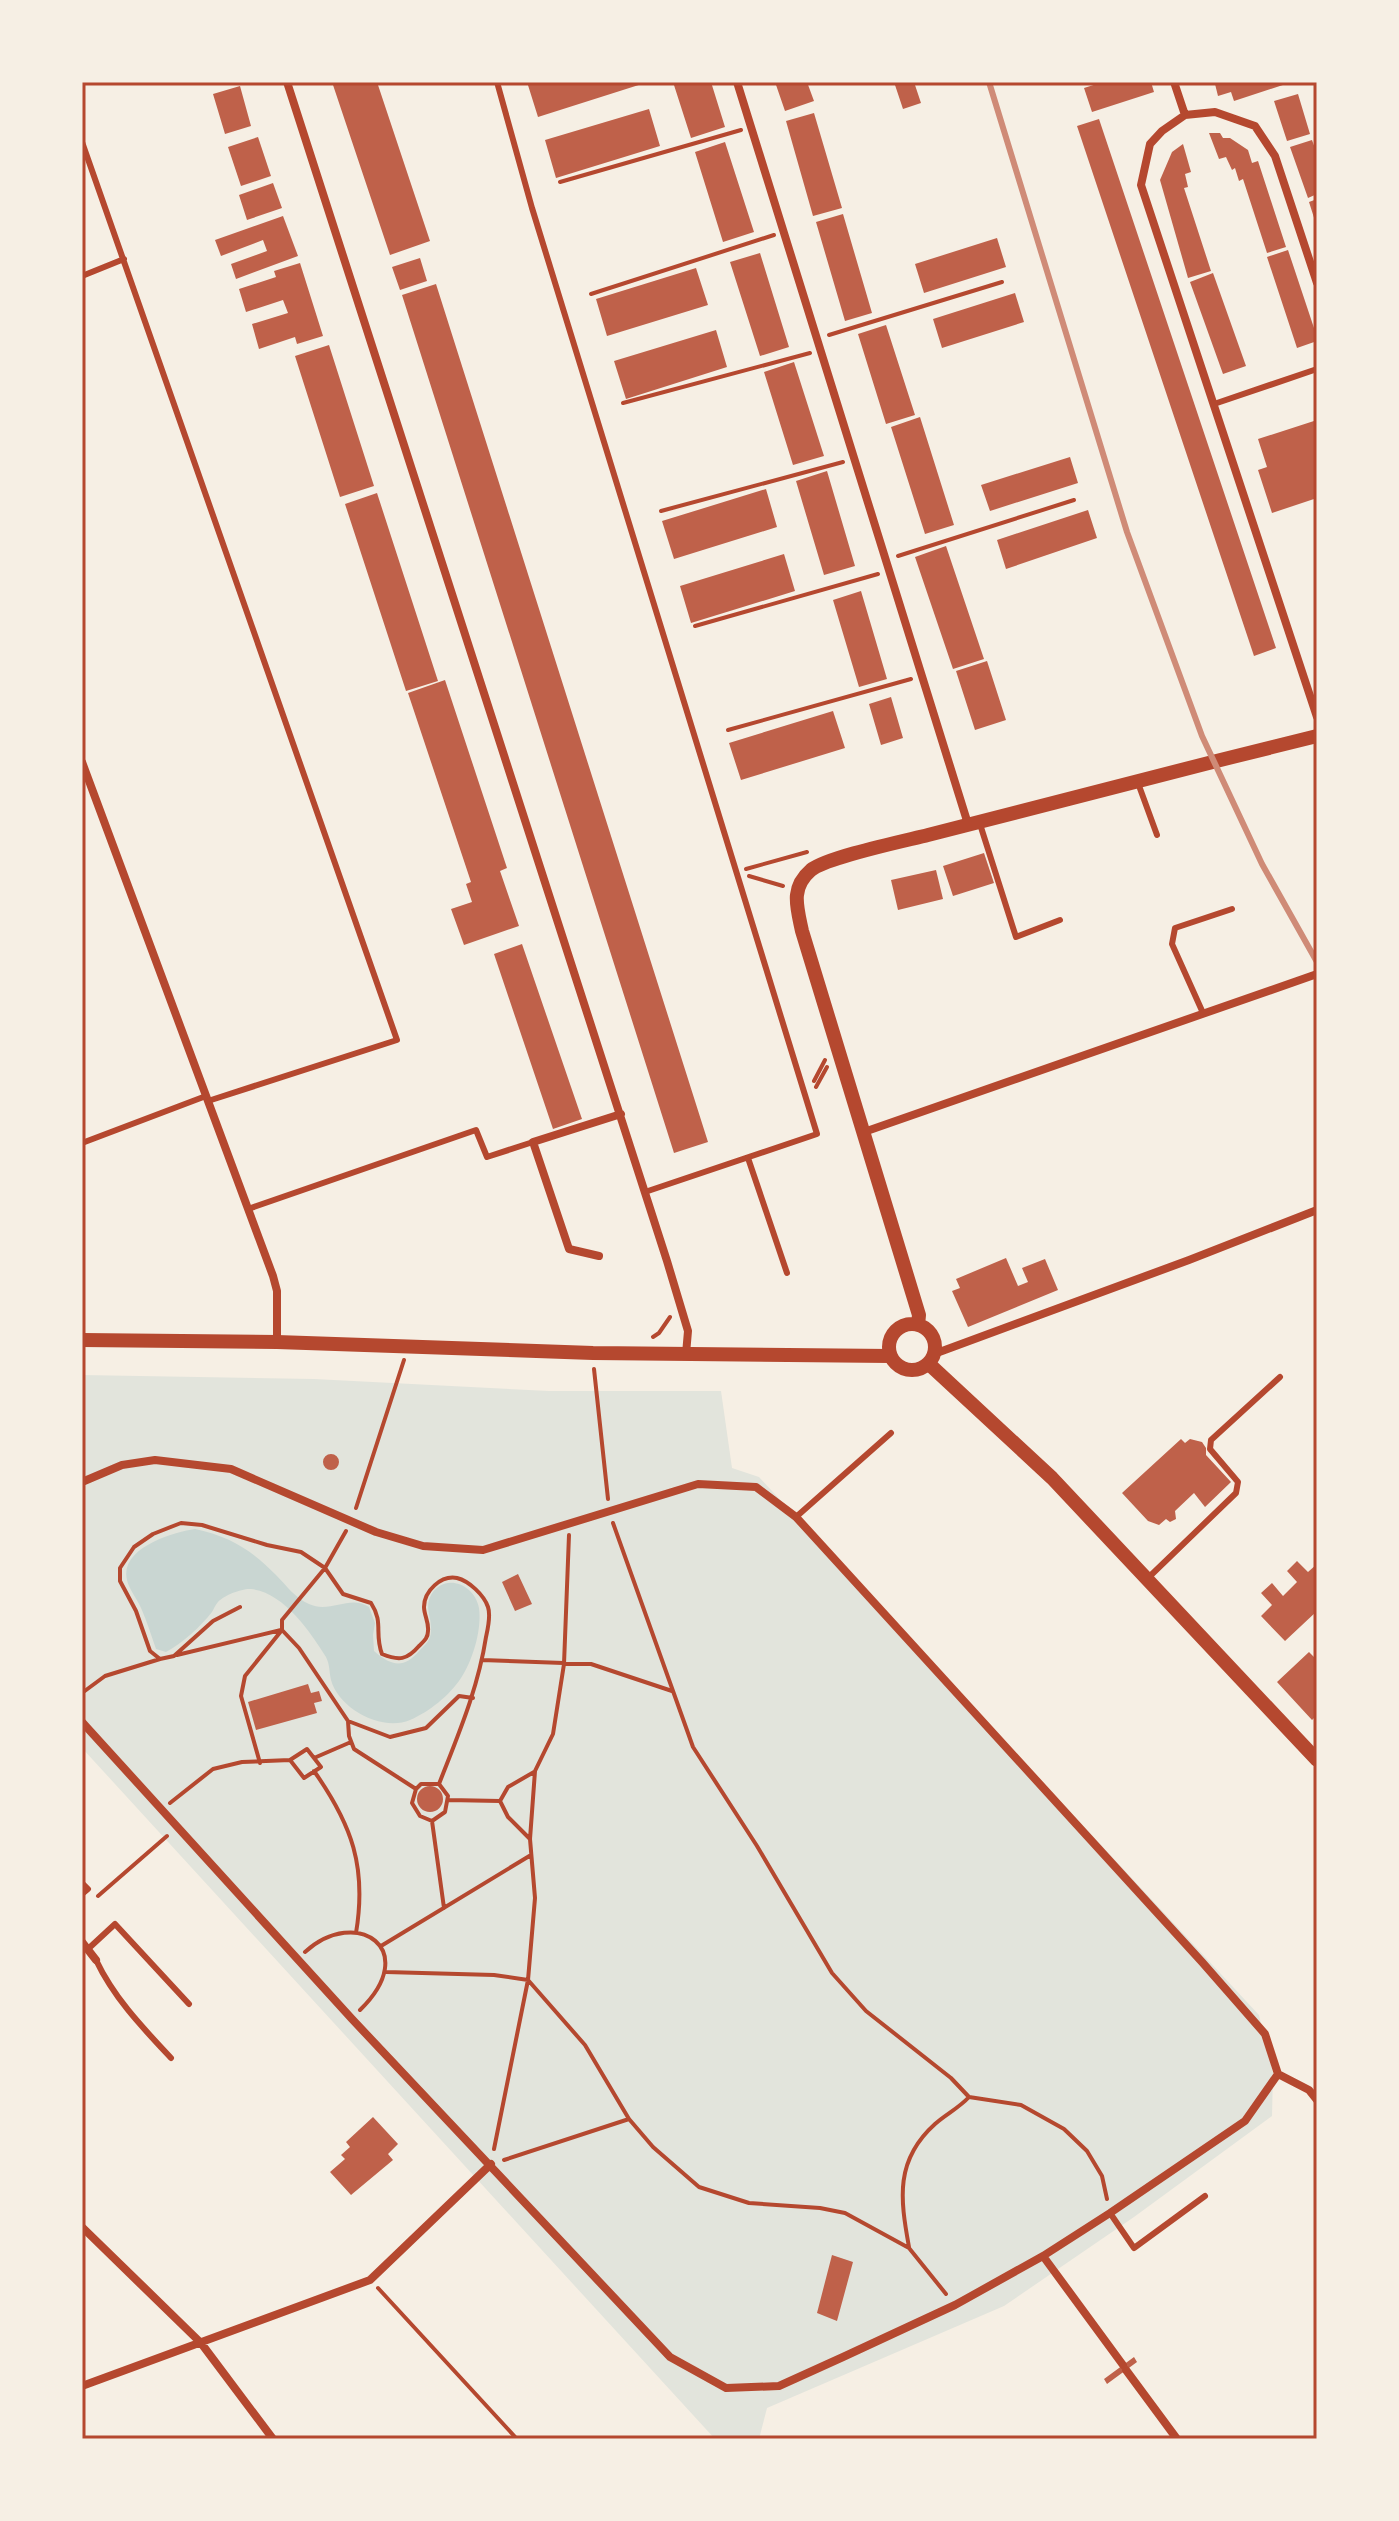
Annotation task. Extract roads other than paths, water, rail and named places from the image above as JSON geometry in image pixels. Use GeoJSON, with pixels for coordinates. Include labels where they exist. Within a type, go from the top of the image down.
{"type":"FeatureCollection","features":[{"type":"Feature","properties":{"kind":"street"},"geometry":{"type":"LineString","coordinates":[[287,82],[621,1114],[688,1331],[686,1354]]}},
{"type":"Feature","properties":{"kind":"street"},"geometry":{"type":"LineString","coordinates":[[737,82],[948,762],[973,823]]}},
{"type":"Feature","properties":{"kind":"street"},"geometry":{"type":"LineString","coordinates":[[1174,82],[1185,115]]}},
{"type":"Feature","properties":{"kind":"street"},"geometry":{"type":"LineString","coordinates":[[1317,283],[1275,156],[1255,126],[1215,112],[1185,115],[1150,144],[1141,185],[1317,717]]}},
{"type":"Feature","properties":{"kind":"street"},"geometry":{"type":"LineString","coordinates":[[918,1325],[919,1315],[802,931],[795,896],[802,879],[814,867],[1137,780],[1317,736]]}},
{"type":"Feature","properties":{"kind":"street"},"geometry":{"type":"LineString","coordinates":[[82,762],[277,1291],[277,1342]]}},
{"type":"Feature","properties":{"kind":"street"},"geometry":{"type":"LineString","coordinates":[[864,1132],[1317,974]]}},
{"type":"Feature","properties":{"kind":"street"},"geometry":{"type":"LineString","coordinates":[[599,1256],[569,1249],[533,1142],[621,1114]]}},
{"type":"Feature","properties":{"kind":"street"},"geometry":{"type":"LineString","coordinates":[[1314,1211],[932,1359],[922,1369],[910,1371],[898,1367],[888,1347],[892,1334],[906,1324],[918,1325],[933,1338],[932,1359],[1052,1478],[1317,1760]]}},
{"type":"Feature","properties":{"kind":"street"},"geometry":{"type":"LineString","coordinates":[[82,1340],[277,1342],[593,1353],[890,1356]]}},
{"type":"Feature","properties":{"kind":"street"},"geometry":{"type":"LineString","coordinates":[[82,1482],[122,1465],[155,1460],[231,1469],[351,1522],[423,1546],[483,1550],[698,1484],[756,1487],[796,1517],[1202,1962],[1265,2034],[1278,2074],[1309,2090],[1317,2100]]}},
{"type":"Feature","properties":{"kind":"street"},"geometry":{"type":"LineString","coordinates":[[82,1722],[352,2019],[670,2357],[726,2388],[779,2386],[955,2305],[1043,2256],[1245,2121],[1278,2074]]}},
{"type":"Feature","properties":{"kind":"street"},"geometry":{"type":"LineString","coordinates":[[85,1945],[96,1960]]}},
{"type":"Feature","properties":{"kind":"street"},"geometry":{"type":"LineString","coordinates":[[82,2386],[370,2280],[491,2164]]}},
{"type":"Feature","properties":{"kind":"street"},"geometry":{"type":"LineString","coordinates":[[82,2227],[201,2343],[273,2439]]}},
{"type":"Feature","properties":{"kind":"street"},"geometry":{"type":"LineString","coordinates":[[1043,2256],[1177,2439]]}},
{"type":"Feature","properties":{"kind":"lane"},"geometry":{"type":"LineString","coordinates":[[497,82],[532,208],[817,1134],[645,1192]]}},
{"type":"Feature","properties":{"kind":"lane"},"geometry":{"type":"LineString","coordinates":[[82,142],[397,1040],[207,1098],[82,1143]]}},
{"type":"Feature","properties":{"kind":"lane"},"geometry":{"type":"LineString","coordinates":[[82,276],[124,259]]}},
{"type":"Feature","properties":{"kind":"lane"},"geometry":{"type":"LineString","coordinates":[[1214,404],[1317,369]]}},
{"type":"Feature","properties":{"kind":"lane"},"geometry":{"type":"LineString","coordinates":[[1137,780],[1157,835]]}},
{"type":"Feature","properties":{"kind":"lane"},"geometry":{"type":"LineString","coordinates":[[973,823],[1016,937],[1060,920]]}},
{"type":"Feature","properties":{"kind":"lane"},"geometry":{"type":"LineString","coordinates":[[1203,1013],[1172,944],[1175,928],[1232,909]]}},
{"type":"Feature","properties":{"kind":"lane"},"geometry":{"type":"LineString","coordinates":[[248,1209],[476,1130],[487,1157],[533,1142]]}},
{"type":"Feature","properties":{"kind":"lane"},"geometry":{"type":"LineString","coordinates":[[748,1158],[787,1273]]}},
{"type":"Feature","properties":{"kind":"lane"},"geometry":{"type":"LineString","coordinates":[[1314,1211],[1317,1221]]}},
{"type":"Feature","properties":{"kind":"lane"},"geometry":{"type":"LineString","coordinates":[[1148,1578],[1236,1493],[1238,1482],[1210,1449],[1211,1440],[1280,1377]]}},
{"type":"Feature","properties":{"kind":"lane"},"geometry":{"type":"LineString","coordinates":[[796,1517],[891,1433]]}},
{"type":"Feature","properties":{"kind":"lane"},"geometry":{"type":"LineString","coordinates":[[82,1883],[88,1889],[82,1894]]}},
{"type":"Feature","properties":{"kind":"lane"},"geometry":{"type":"LineString","coordinates":[[85,1945],[115,1924],[189,2004]]}},
{"type":"Feature","properties":{"kind":"lane"},"geometry":{"type":"LineString","coordinates":[[96,1960],[105,1980],[122,2004],[171,2058]]}},
{"type":"Feature","properties":{"kind":"lane"},"geometry":{"type":"LineString","coordinates":[[1110,2213],[1134,2248],[1205,2196]]}},
{"type":"Feature","properties":{"kind":"railway"},"geometry":{"type":"LineString","coordinates":[[989,82],[1127,532],[1202,736],[1262,864],[1317,962]]}}]}
